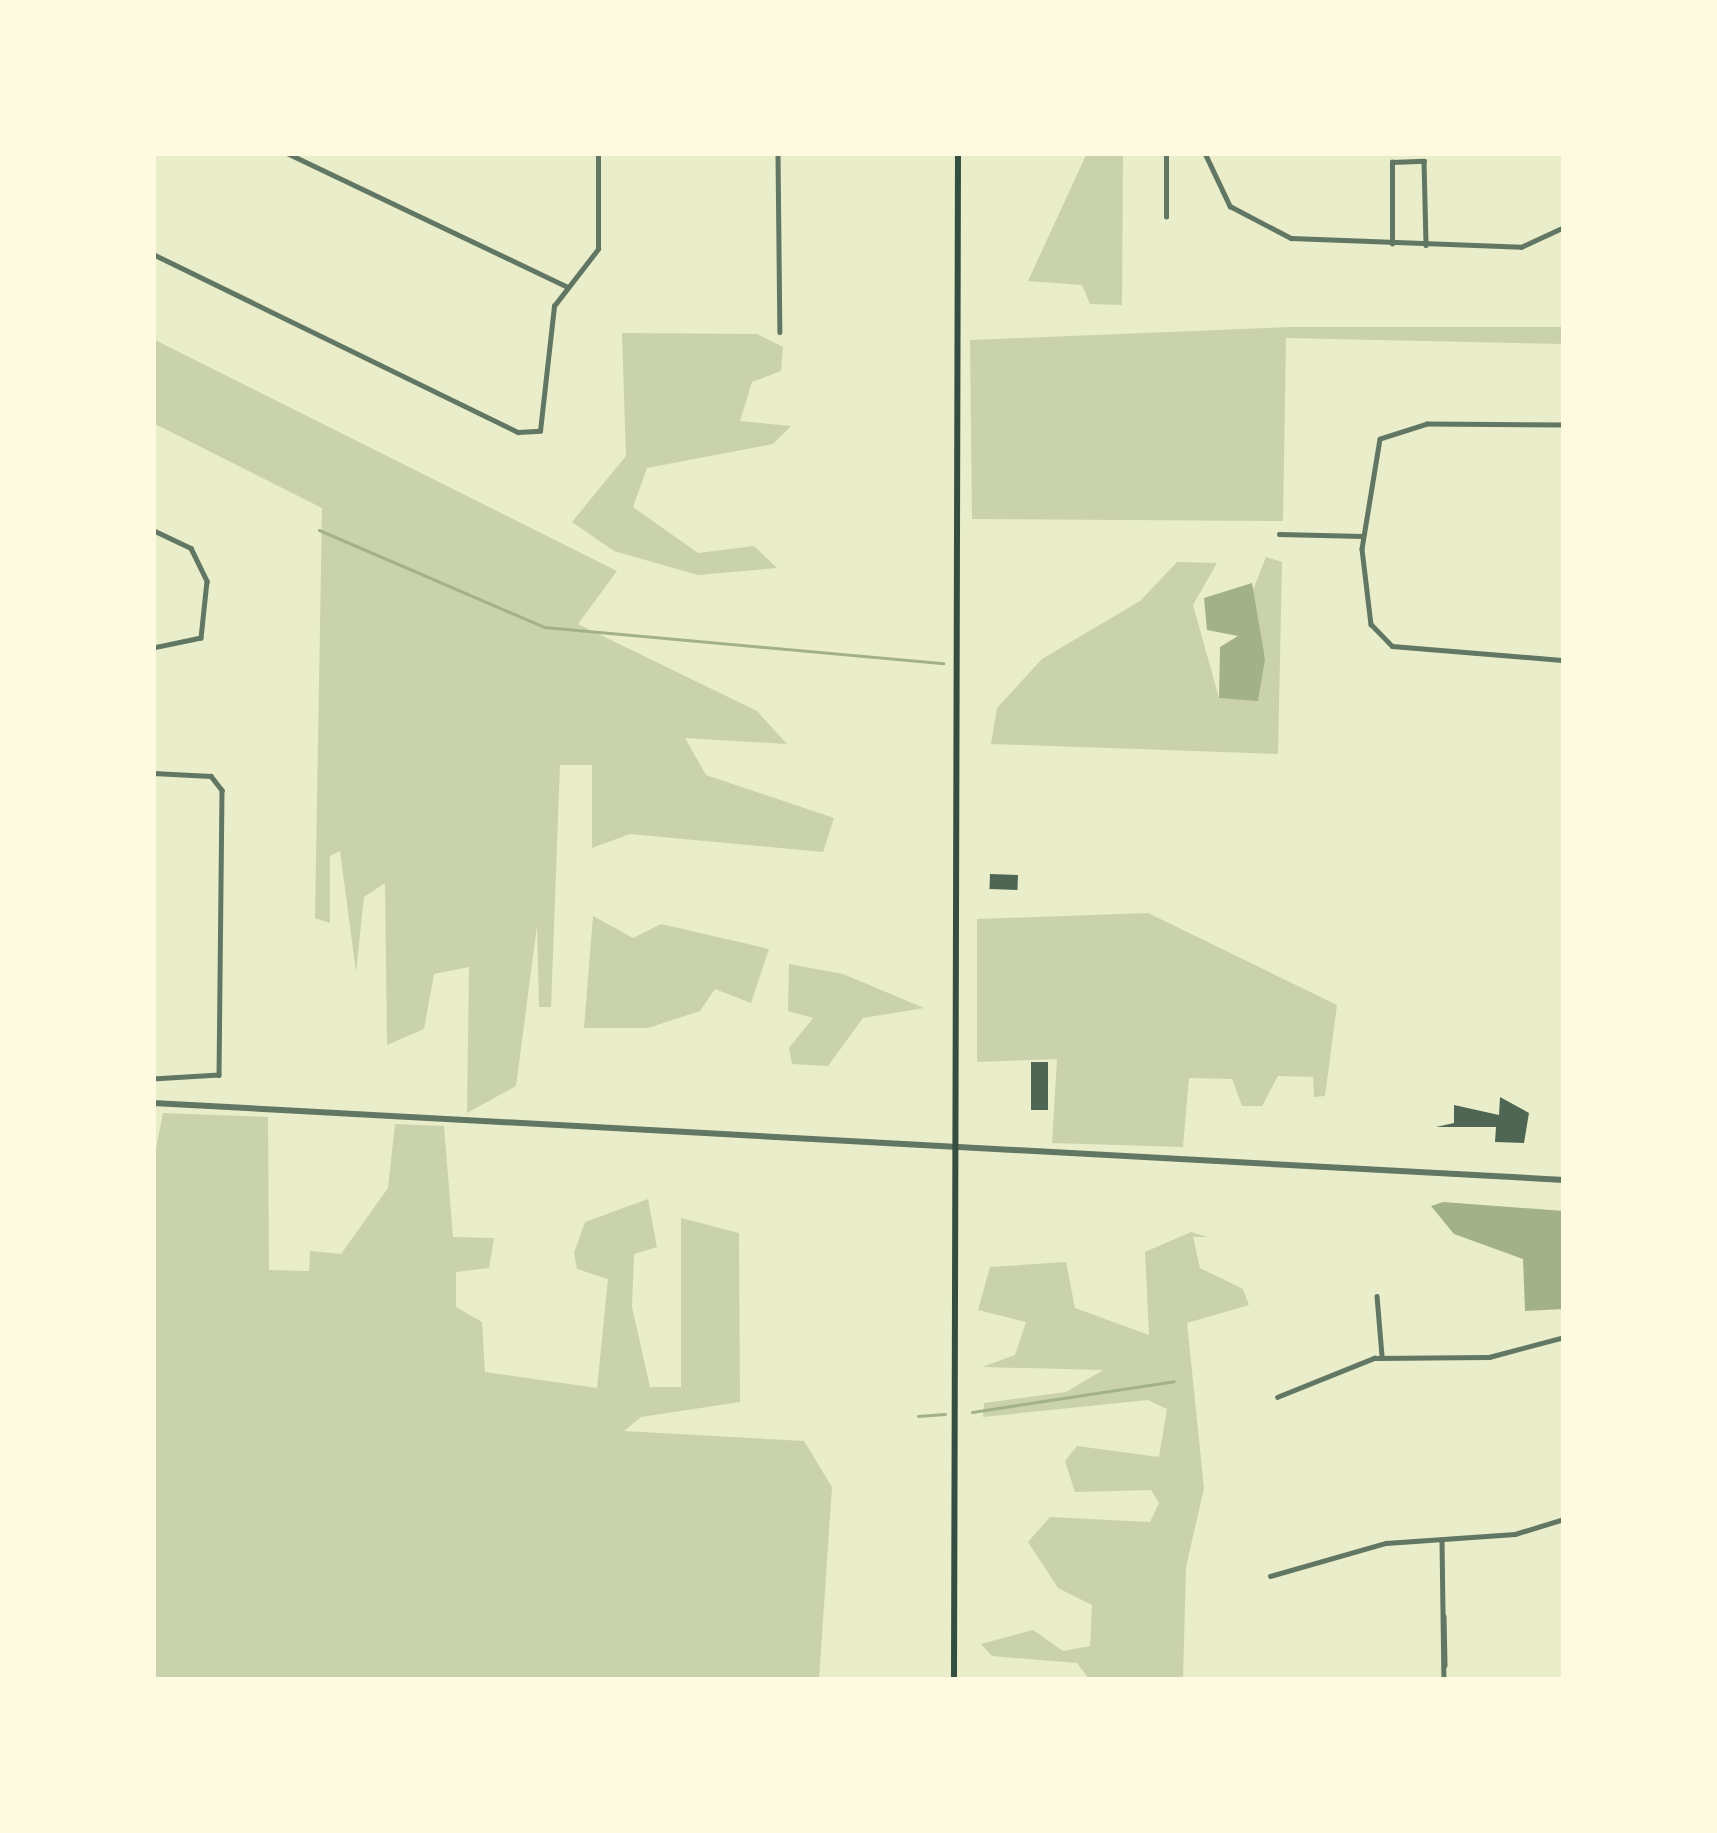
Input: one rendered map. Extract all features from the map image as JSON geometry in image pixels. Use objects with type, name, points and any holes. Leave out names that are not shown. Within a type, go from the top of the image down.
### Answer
[{"type":"main road","points":[[954,1680],[963,1154],[958,153]]},
{"type":"street","points":[[287,153],[566,286]]},
{"type":"street","points":[[153,254],[518,432],[540,431],[548,329],[566,286],[598,249],[598,153]]},
{"type":"street","points":[[778,153],[781,332]]},
{"type":"street","points":[[1166,153],[1166,217]]},
{"type":"street","points":[[1205,153],[1241,216],[1291,238],[1521,247],[1564,227]]},
{"type":"street","points":[[1392,244],[1392,162],[1424,161],[1426,245]]},
{"type":"street","points":[[1564,425],[1427,424],[1380,439],[1363,536],[1376,638],[1446,657],[1564,660]]},
{"type":"street","points":[[153,530],[190,548],[207,581],[201,638],[171,648],[153,647]]},
{"type":"street","points":[[1279,534],[1363,536]]},
{"type":"street","points":[[153,773],[211,776],[223,790],[219,1075],[153,1079]]},
{"type":"street","points":[[153,1103],[963,1154],[1564,1180]]},
{"type":"street","points":[[1377,1296],[1382,1356]]},
{"type":"street","points":[[1277,1397],[1382,1356],[1489,1357],[1564,1337]]},
{"type":"street","points":[[1270,1576],[1386,1543],[1442,1540],[1564,1519]]},
{"type":"street","points":[[1442,1540],[1444,1680]]},
{"type":"street","points":[[1444,1616],[1444,1665]]},
{"type":"shaded area","points":[[1087,153],[1123,153],[1122,305],[1090,304],[1082,285],[1028,281]]},
{"type":"shaded area","points":[[1291,327],[1564,327],[1564,344],[1286,338],[1283,521],[972,519],[970,340]]},
{"type":"shaded area","points":[[622,333],[757,334],[783,347],[781,371],[752,382],[740,421],[791,426],[773,444],[647,468],[633,507],[698,553],[754,546],[777,568],[698,575],[614,551],[572,522],[626,456]]},
{"type":"shaded area","points":[[153,339],[617,571],[578,624],[757,711],[787,744],[685,738],[706,775],[834,818],[823,852],[630,834],[592,848],[592,765],[560,765],[551,1007],[539,1007],[537,926],[516,1086],[467,1113],[469,967],[434,974],[424,1029],[387,1045],[385,883],[364,897],[356,972],[340,851],[330,856],[330,923],[315,918],[322,508],[153,423]]},
{"type":"shaded area","points":[[1266,557],[1282,562],[1278,754],[991,744],[997,708],[1042,659],[1140,601],[1177,562],[1217,563],[1193,605],[1219,698],[1265,659],[1249,600]]},
{"type":"shaded area","points":[[1252,583],[1265,659],[1258,701],[1219,698],[1220,647],[1238,636],[1207,630],[1204,598]]},
{"type":"shaded area","points":[[1148,913],[1337,1005],[1325,1096],[1314,1097],[1313,1077],[1278,1076],[1262,1106],[1242,1106],[1232,1079],[1189,1078],[1183,1147],[1052,1143],[1057,1059],[977,1062],[977,919]]},
{"type":"shaded area","points":[[593,916],[633,938],[661,924],[769,949],[751,1003],[715,989],[700,1011],[648,1028],[584,1028]]},
{"type":"shaded area","points":[[789,964],[843,974],[924,1008],[863,1018],[828,1066],[792,1064],[789,1048],[813,1018],[788,1011]]},
{"type":"shaded area","points":[[163,1113],[268,1117],[269,1270],[309,1271],[310,1251],[341,1254],[388,1188],[395,1124],[444,1126],[453,1237],[494,1238],[489,1268],[456,1272],[456,1307],[482,1322],[485,1372],[597,1388],[608,1279],[577,1269],[574,1253],[585,1222],[648,1199],[657,1247],[634,1254],[632,1307],[650,1387],[681,1387],[681,1218],[739,1233],[740,1402],[641,1417],[624,1431],[804,1441],[832,1487],[819,1680],[153,1680],[153,1164]]},
{"type":"shaded area","points":[[1443,1202],[1564,1211],[1564,1309],[1525,1311],[1523,1259],[1454,1234],[1431,1206]]},
{"type":"shaded area","points":[[1191,1232],[1208,1237],[1193,1237],[1200,1268],[1243,1289],[1249,1305],[1187,1323],[1204,1488],[1186,1567],[1183,1680],[1090,1680],[1077,1663],[992,1656],[981,1644],[1033,1630],[1063,1651],[1090,1646],[1092,1605],[1058,1588],[1028,1542],[1050,1517],[1150,1522],[1159,1503],[1151,1490],[1075,1492],[1065,1461],[1077,1446],[1159,1457],[1167,1409],[1148,1400],[983,1417],[984,1403],[1066,1392],[1103,1370],[982,1367],[1015,1355],[1026,1322],[978,1310],[990,1267],[1066,1262],[1075,1308],[1149,1335],[1145,1252]]},
{"type":"building","points":[[990,874],[1018,875],[1017,890],[989,889]]},
{"type":"building","points":[[1031,1062],[1048,1062],[1048,1110],[1031,1110]]},
{"type":"building","points":[[1500,1097],[1529,1113],[1524,1143],[1495,1142],[1496,1127],[1436,1127],[1454,1123],[1454,1105],[1499,1115]]},
{"type":"waterway","points":[[319,530],[544,627],[943,663]]},
{"type":"waterway","points":[[972,1412],[1174,1381]]},
{"type":"waterway","points":[[918,1416],[945,1414]]}]
